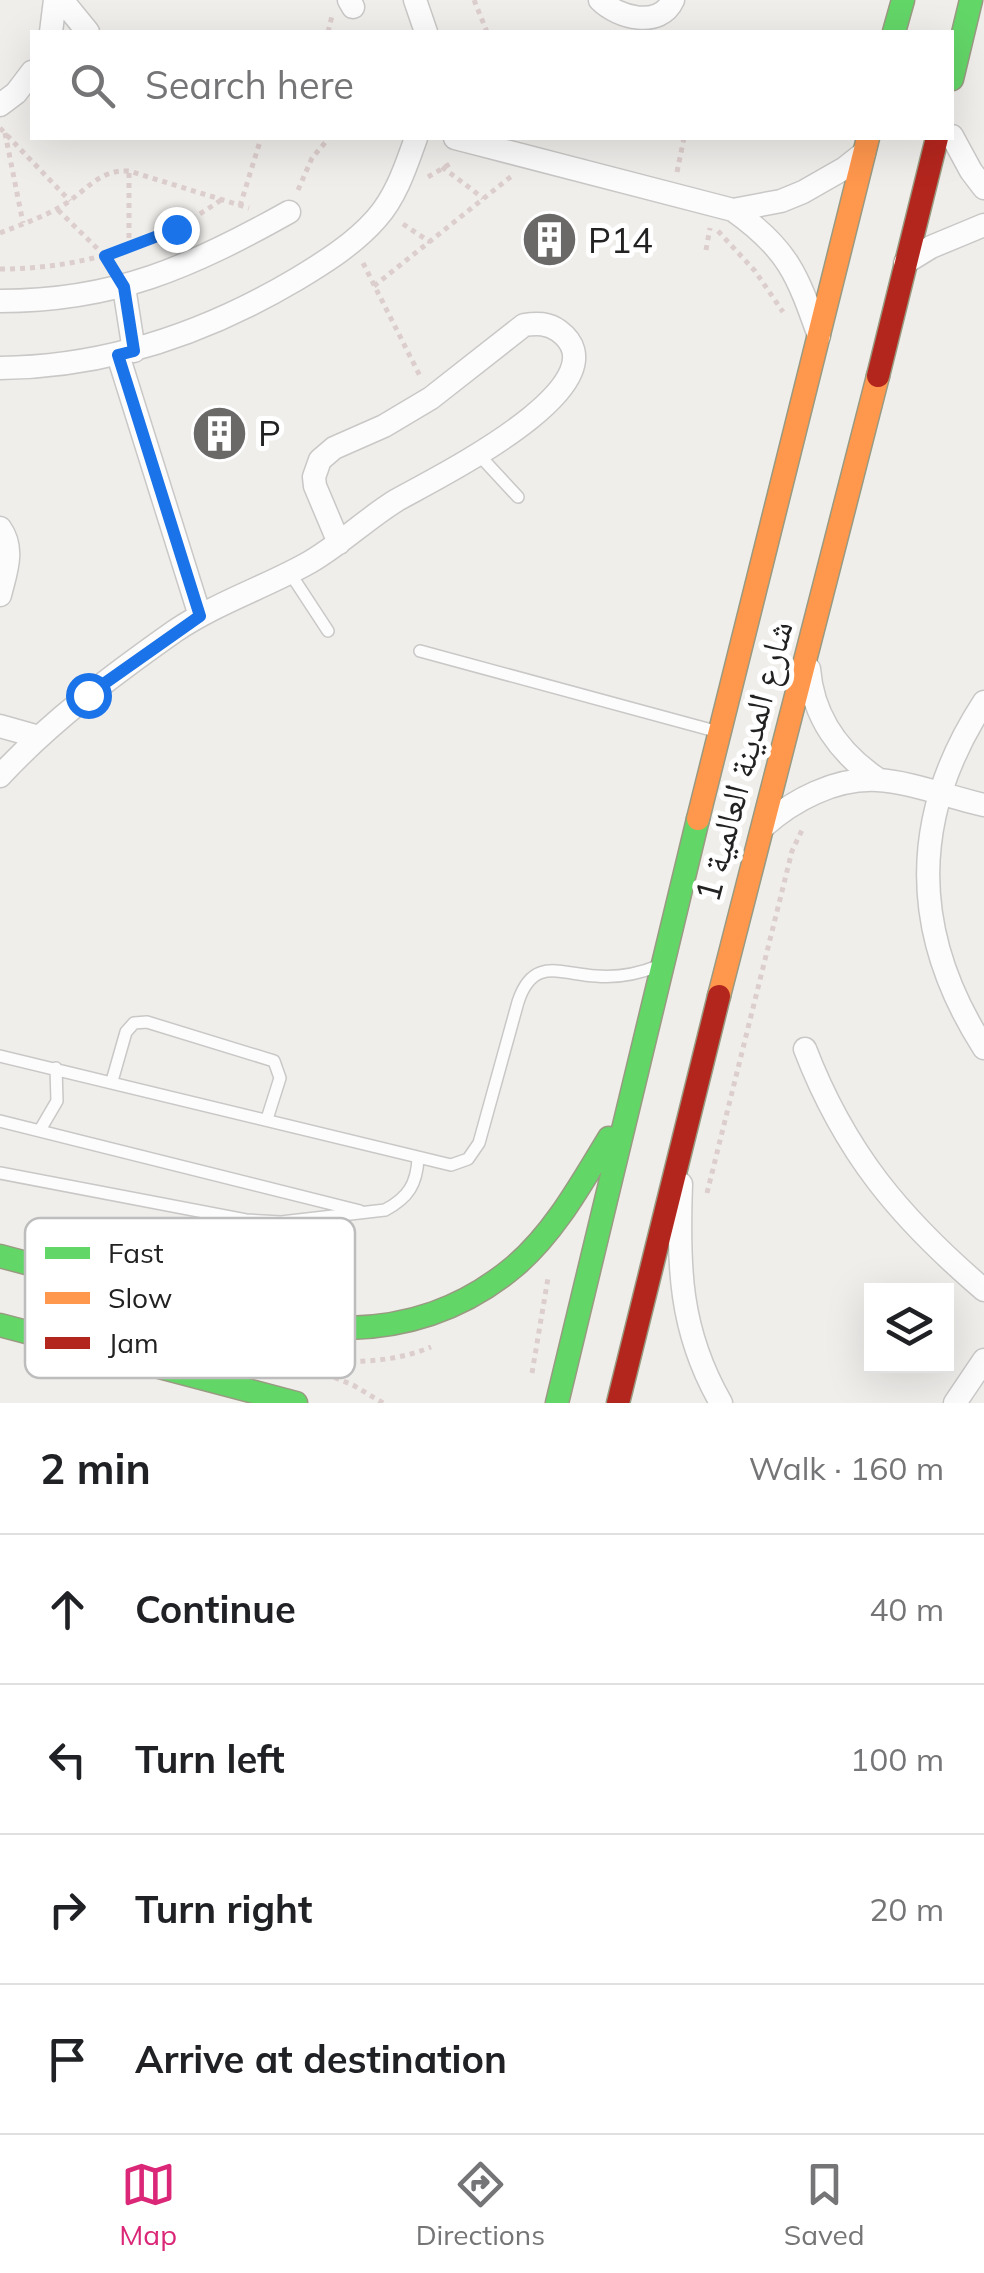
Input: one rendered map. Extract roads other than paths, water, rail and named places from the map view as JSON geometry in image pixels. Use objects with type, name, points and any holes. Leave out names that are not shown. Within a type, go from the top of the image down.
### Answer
[{"type":"street","points":[[51,30],[58,0]]},
{"type":"street","points":[[58,0],[86,30]]},
{"type":"street","points":[[415,0],[425,30]]},
{"type":"street","points":[[600,0],[622,14],[651,18],[665,12],[673,0]]},
{"type":"street","points":[[895,30],[903,0]]},
{"type":"street","points":[[954,71],[972,0]]},
{"type":"street","points":[[0,105],[30,75]]},
{"type":"street","points":[[0,368],[126,353],[197,328],[274,293],[352,242],[378,218],[394,194],[415,140]]},
{"type":"street","points":[[463,140],[733,210],[777,245],[806,298],[820,337]]},
{"type":"street","name":"شارع المدينة العالمية 1","points":[[618,1403],[683,1131],[808,657],[936,140]]},
{"type":"street","points":[[954,140],[984,188]]},
{"type":"street","points":[[733,210],[769,204],[803,192],[845,168],[866,145]]},
{"type":"street","name":"شارع المدينة العالمية 1","points":[[558,1403],[625,1113],[866,145]]},
{"type":"street","points":[[0,301],[76,297],[124,287],[204,259],[284,215]]},
{"type":"street","points":[[905,262],[932,246],[984,225]]},
{"type":"street","points":[[124,287],[126,353],[200,616]]},
{"type":"street","points":[[0,776],[88,695],[200,616],[290,573],[339,543],[378,512],[480,455],[550,400],[572,373],[576,361],[564,335],[552,326],[524,325],[431,398],[384,426],[334,448],[320,460],[315,486],[339,543]]},
{"type":"street","points":[[0,528],[10,556],[0,594]]},
{"type":"street","points":[[808,657],[814,698],[832,737],[861,768],[879,780]]},
{"type":"street","points":[[984,702],[952,757],[938,794],[927,868],[932,927],[948,984],[984,1048]]},
{"type":"street","points":[[0,726],[39,737]]},
{"type":"street","points":[[760,829],[815,793],[879,780],[984,805]]},
{"type":"street","points":[[805,1050],[844,1135],[870,1174],[901,1211],[984,1290]]},
{"type":"street","points":[[355,1328],[407,1322],[464,1300],[513,1267],[554,1224],[625,1113]]},
{"type":"street","points":[[683,1131],[679,1245],[682,1296],[694,1344],[722,1403]]},
{"type":"street","points":[[0,1256],[25,1262]]},
{"type":"street","points":[[0,1324],[25,1331]]},
{"type":"street","points":[[955,1403],[984,1360]]},
{"type":"street","points":[[202,1378],[296,1403]]},
{"type":"lane","points":[[480,455],[518,497]]},
{"type":"lane","points":[[290,573],[328,631]]},
{"type":"lane","points":[[420,650],[720,733]]},
{"type":"lane","points":[[0,1056],[451,1165],[475,1152],[518,1002],[528,981],[549,970],[612,976],[662,965]]},
{"type":"lane","points":[[112,1081],[126,1032],[134,1023],[147,1022],[274,1061],[280,1078],[268,1118]]},
{"type":"lane","points":[[40,1130],[57,1101],[56,1068]]},
{"type":"lane","points":[[0,1121],[369,1213]]},
{"type":"lane","points":[[320,1218],[385,1210],[400,1202],[411,1190],[418,1158]]},
{"type":"lane","points":[[0,1173],[236,1218]]},
{"type":"place","name":"P14","points":[[549,240]]},
{"type":"place","name":"P","points":[[219,433]]}]
